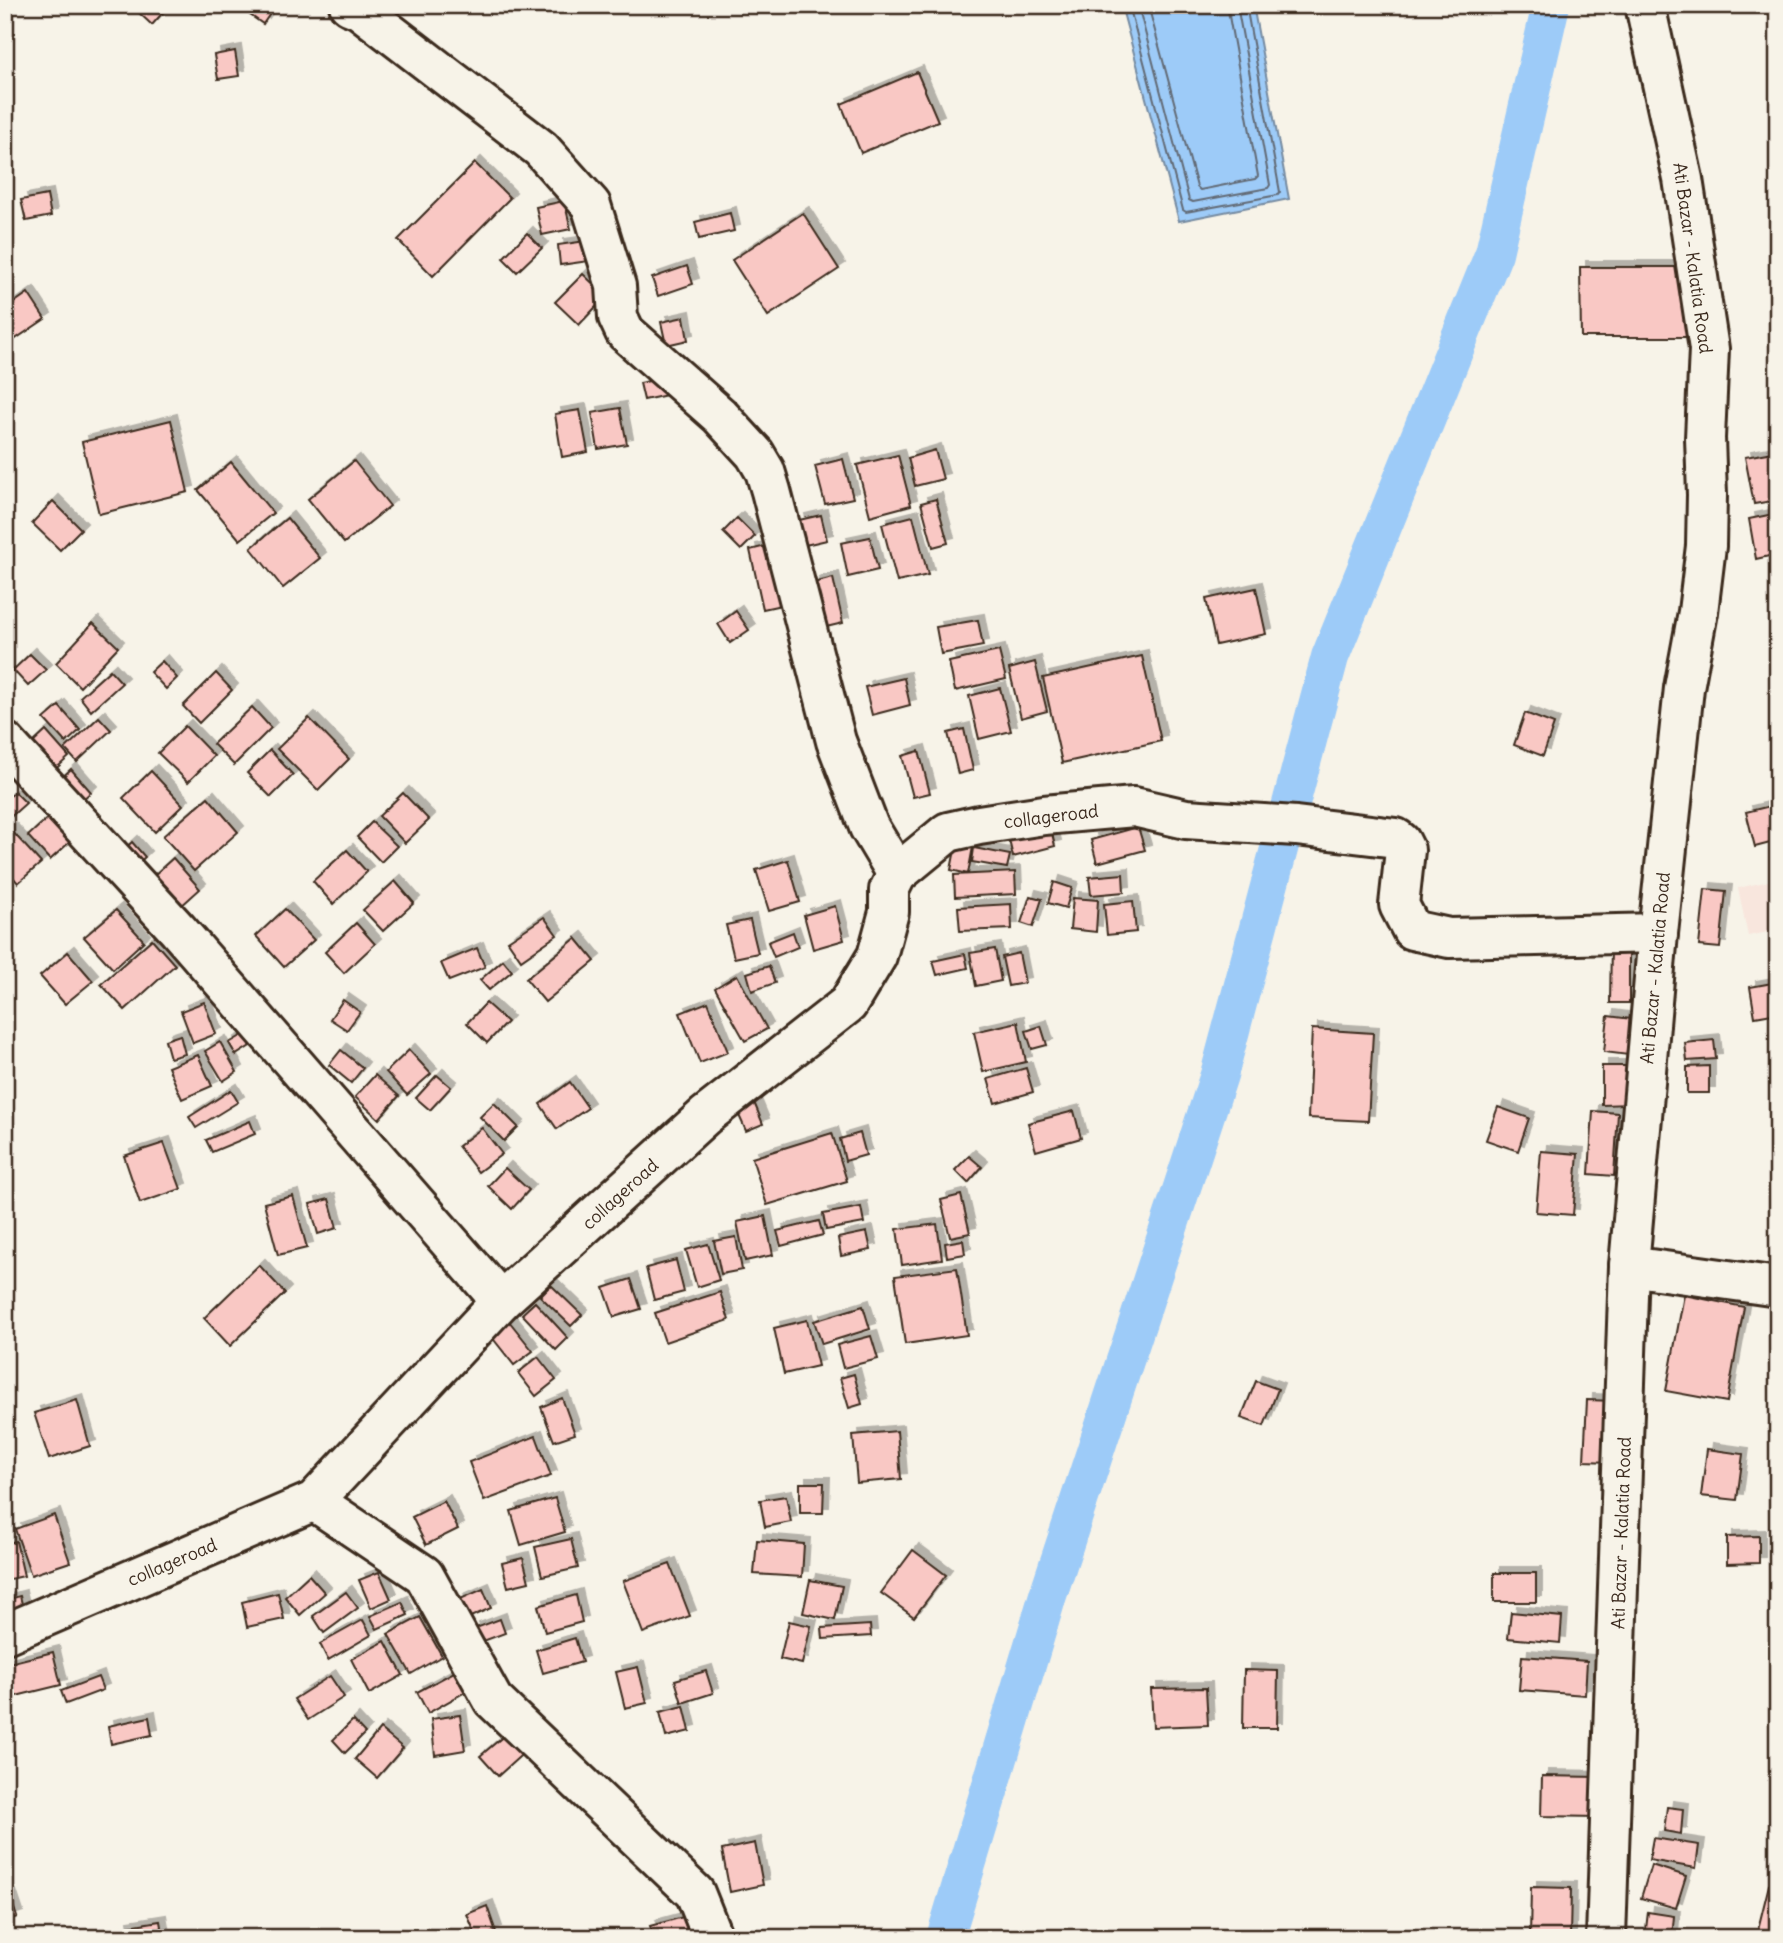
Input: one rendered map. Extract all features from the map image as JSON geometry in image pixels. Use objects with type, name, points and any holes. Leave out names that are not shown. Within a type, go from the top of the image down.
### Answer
[{"type":"street","points":[[349,5],[359,9],[541,149],[591,205],[615,286],[618,317],[625,332],[720,416],[755,454],[765,471],[771,491],[836,741],[869,827],[897,874]]},
{"type":"street","name":"Ati Bazar - Kalatia Road","points":[[1606,1938],[1629,1266],[1658,933],[1684,688],[1699,612],[1706,547],[1705,438],[1709,349],[1683,179],[1644,5]]},
{"type":"street","points":[[5,742],[187,941],[501,1301]]},
{"type":"street","name":"collageroad","points":[[5,1634],[314,1501],[501,1301],[705,1116],[848,1003],[877,956],[889,912],[889,890],[897,874],[948,832],[1068,812],[1134,807],[1177,818],[1296,826],[1396,838],[1405,850],[1399,905],[1412,930],[1450,938],[1658,933]]},
{"type":"street","points":[[1629,1266],[1778,1287]]},
{"type":"street","points":[[314,1501],[424,1575],[493,1700],[695,1894],[713,1938]]},
{"type":"shaded area","points":[[1778,879],[1778,930],[1748,936],[1738,888]]},
{"type":"water","points":[[1121,5],[1253,5],[1289,199],[1179,221]]},
{"type":"building","points":[[142,5],[162,5],[166,9],[152,25],[137,11]]},
{"type":"building","points":[[242,5],[276,5],[263,24],[240,8]]},
{"type":"building","points":[[235,51],[239,76],[218,79],[214,55]]},
{"type":"building","points":[[917,72],[938,121],[861,153],[841,104]]},
{"type":"building","points":[[475,163],[510,198],[433,276],[398,240]]},
{"type":"building","points":[[47,195],[51,216],[26,221],[21,200]]},
{"type":"building","points":[[564,201],[571,229],[542,235],[536,207]]},
{"type":"building","points":[[730,213],[734,231],[699,239],[695,222]]},
{"type":"building","points":[[803,213],[839,269],[768,316],[732,260]]},
{"type":"building","points":[[527,233],[542,248],[517,272],[503,258]]},
{"type":"building","points":[[593,240],[596,260],[560,265],[558,245]]},
{"type":"building","points":[[687,266],[693,284],[658,296],[652,278]]},
{"type":"building","points":[[1580,267],[1685,267],[1686,337],[1581,337]]},
{"type":"building","points":[[583,274],[606,296],[579,325],[555,302]]},
{"type":"building","points":[[28,293],[45,319],[5,346],[5,309]]},
{"type":"building","points":[[684,317],[688,340],[666,345],[661,322]]},
{"type":"building","points":[[663,378],[667,395],[644,400],[640,383]]},
{"type":"building","points":[[620,408],[627,444],[598,449],[592,413]]},
{"type":"building","points":[[580,410],[588,452],[562,457],[555,414]]},
{"type":"building","points":[[171,420],[188,492],[99,514],[82,442]]},
{"type":"building","points":[[935,450],[943,479],[915,486],[908,458]]},
{"type":"building","points":[[1774,452],[1778,500],[1754,504],[1745,457]]},
{"type":"building","points":[[898,455],[911,505],[870,516],[857,465]]},
{"type":"building","points":[[843,459],[853,498],[825,504],[815,466]]},
{"type":"building","points":[[354,461],[390,506],[344,543],[308,499]]},
{"type":"building","points":[[231,462],[273,513],[240,540],[198,490]]},
{"type":"building","points":[[936,499],[948,543],[933,547],[921,503]]},
{"type":"building","points":[[53,501],[81,529],[60,550],[32,523]]},
{"type":"building","points":[[1778,513],[1778,554],[1756,559],[1749,519]]},
{"type":"building","points":[[821,515],[827,540],[805,545],[799,520]]},
{"type":"building","points":[[913,516],[928,575],[897,582],[882,524]]},
{"type":"building","points":[[287,518],[320,558],[283,588],[251,548]]},
{"type":"building","points":[[737,518],[755,536],[741,550],[723,532]]},
{"type":"building","points":[[870,537],[878,570],[848,577],[841,543]]},
{"type":"building","points":[[782,542],[795,602],[763,609],[750,550]]},
{"type":"building","points":[[833,578],[843,623],[822,628],[813,583]]},
{"type":"building","points":[[1256,588],[1266,634],[1216,645],[1206,599]]},
{"type":"building","points":[[736,611],[749,630],[730,643],[718,624]]},
{"type":"building","points":[[978,620],[983,646],[941,654],[936,627]]},
{"type":"building","points":[[93,623],[118,647],[80,687],[56,663]]},
{"type":"building","points":[[999,651],[1006,679],[955,691],[949,662]]},
{"type":"building","points":[[30,654],[46,670],[28,686],[13,670]]},
{"type":"building","points":[[1142,656],[1161,741],[1062,763],[1043,678]]},
{"type":"building","points":[[162,661],[177,678],[166,689],[150,672]]},
{"type":"building","points":[[1035,662],[1047,711],[1021,718],[1009,669]]},
{"type":"building","points":[[110,670],[122,683],[91,711],[80,697]]},
{"type":"building","points":[[216,673],[232,690],[199,723],[183,706]]},
{"type":"building","points":[[904,678],[910,705],[872,715],[865,687]]},
{"type":"building","points":[[1000,688],[1011,731],[979,739],[969,696]]},
{"type":"building","points":[[59,706],[80,730],[66,743],[44,719]]},
{"type":"building","points":[[252,707],[271,728],[234,765],[213,744]]},
{"type":"building","points":[[1525,713],[1554,724],[1543,756],[1514,745]]},
{"type":"building","points":[[99,717],[111,730],[77,762],[65,749]]},
{"type":"building","points":[[309,718],[349,759],[318,790],[277,749]]},
{"type":"building","points":[[185,726],[214,756],[188,782],[158,753]]},
{"type":"building","points":[[964,729],[973,770],[958,774],[948,733]]},
{"type":"building","points":[[46,731],[69,757],[42,781],[19,756]]},
{"type":"building","points":[[270,750],[293,775],[271,797],[247,773]]},
{"type":"building","points":[[919,751],[930,793],[913,797],[902,756]]},
{"type":"building","points":[[71,769],[91,792],[72,809],[52,787]]},
{"type":"building","points":[[151,771],[183,805],[155,832],[123,798]]},
{"type":"building","points":[[15,792],[26,803],[5,822],[5,800]]},
{"type":"building","points":[[403,793],[429,820],[405,843],[379,816]]},
{"type":"building","points":[[208,797],[238,832],[194,871],[163,836]]},
{"type":"building","points":[[1778,804],[1778,841],[1755,847],[1746,812]]},
{"type":"building","points":[[50,816],[72,840],[50,860],[28,836]]},
{"type":"building","points":[[372,822],[397,846],[381,862],[357,837]]},
{"type":"building","points":[[1050,825],[1055,846],[1013,857],[1008,836]]},
{"type":"building","points":[[1138,827],[1145,850],[1097,863],[1091,840]]},
{"type":"building","points":[[10,829],[41,863],[18,883],[5,868],[5,833]]},
{"type":"building","points":[[958,834],[975,836],[968,874],[951,870]]},
{"type":"building","points":[[132,842],[145,857],[132,869],[119,854]]},
{"type":"building","points":[[974,848],[1010,855],[1007,868],[972,862]]},
{"type":"building","points":[[347,850],[367,872],[333,904],[313,881]]},
{"type":"building","points":[[173,858],[200,889],[169,917],[142,886]]},
{"type":"building","points":[[788,860],[800,902],[769,911],[756,870]]},
{"type":"building","points":[[1015,872],[1016,894],[955,897],[954,875]]},
{"type":"building","points":[[1123,874],[1124,892],[1091,895],[1089,877]]},
{"type":"building","points":[[395,881],[414,903],[383,931],[363,910]]},
{"type":"building","points":[[1054,882],[1072,888],[1066,908],[1048,903]]},
{"type":"building","points":[[1705,889],[1726,891],[1720,948],[1699,946]]},
{"type":"building","points":[[1030,896],[1042,899],[1033,927],[1021,923]]},
{"type":"building","points":[[1073,898],[1098,900],[1096,932],[1070,929]]},
{"type":"building","points":[[1133,901],[1136,932],[1107,935],[1104,904]]},
{"type":"building","points":[[1011,904],[1012,929],[960,931],[958,907]]},
{"type":"building","points":[[835,906],[844,940],[813,949],[804,915]]},
{"type":"building","points":[[285,909],[314,940],[284,967],[256,936]]},
{"type":"building","points":[[116,910],[144,941],[113,969],[84,937]]},
{"type":"building","points":[[544,917],[557,935],[521,960],[508,941]]},
{"type":"building","points":[[750,920],[758,953],[734,958],[726,925]]},
{"type":"building","points":[[356,923],[375,944],[344,973],[325,952]]},
{"type":"building","points":[[793,932],[798,947],[774,957],[768,942]]},
{"type":"building","points":[[576,938],[595,961],[545,1002],[526,979]]},
{"type":"building","points":[[152,939],[175,965],[125,1010],[101,984]]},
{"type":"building","points":[[1611,946],[1629,947],[1629,1003],[1610,1003]]},
{"type":"building","points":[[477,948],[485,967],[449,981],[441,963]]},
{"type":"building","points":[[995,949],[1001,981],[976,986],[970,953]]},
{"type":"building","points":[[68,952],[93,981],[65,1004],[40,976]]},
{"type":"building","points":[[1019,953],[1025,983],[1008,986],[1002,957]]},
{"type":"building","points":[[965,954],[968,968],[937,975],[933,961]]},
{"type":"building","points":[[503,960],[512,971],[489,990],[480,980]]},
{"type":"building","points":[[769,966],[775,983],[752,991],[747,973]]},
{"type":"building","points":[[737,975],[767,1029],[745,1041],[715,988]]},
{"type":"building","points":[[1778,982],[1778,1013],[1755,1017],[1750,987]]},
{"type":"building","points":[[343,1000],[360,1012],[347,1030],[330,1019]]},
{"type":"building","points":[[204,1002],[216,1034],[193,1043],[181,1011]]},
{"type":"building","points":[[708,1002],[728,1052],[700,1063],[680,1013]]},
{"type":"building","points":[[486,1003],[507,1022],[487,1043],[467,1023]]},
{"type":"building","points":[[1608,1016],[1632,1019],[1628,1055],[1604,1052]]},
{"type":"building","points":[[1018,1022],[1026,1062],[983,1072],[974,1032]]},
{"type":"building","points":[[1041,1026],[1047,1045],[1032,1049],[1026,1031]]},
{"type":"building","points":[[1312,1029],[1373,1033],[1368,1121],[1308,1118]]},
{"type":"building","points":[[248,1032],[255,1043],[236,1055],[229,1043]]},
{"type":"building","points":[[180,1035],[185,1054],[170,1058],[165,1040]]},
{"type":"building","points":[[1714,1040],[1716,1059],[1687,1061],[1685,1043]]},
{"type":"building","points":[[220,1042],[237,1072],[223,1081],[205,1051]]},
{"type":"building","points":[[341,1050],[363,1068],[351,1083],[329,1065]]},
{"type":"building","points":[[409,1050],[431,1074],[407,1095],[386,1072]]},
{"type":"building","points":[[198,1055],[212,1086],[182,1099],[168,1067]]},
{"type":"building","points":[[1602,1066],[1631,1066],[1631,1104],[1602,1105]]},
{"type":"building","points":[[1709,1066],[1709,1093],[1687,1093],[1687,1067]]},
{"type":"building","points":[[1026,1068],[1033,1092],[995,1103],[988,1079]]},
{"type":"building","points":[[375,1075],[399,1096],[379,1119],[355,1097]]},
{"type":"building","points":[[437,1075],[451,1087],[430,1110],[416,1098]]},
{"type":"building","points":[[570,1082],[588,1108],[557,1129],[540,1104]]},
{"type":"building","points":[[231,1090],[238,1102],[196,1128],[189,1117]]},
{"type":"building","points":[[751,1095],[763,1124],[746,1131],[733,1102]]},
{"type":"building","points":[[494,1103],[518,1127],[504,1141],[480,1117]]},
{"type":"building","points":[[1498,1107],[1529,1118],[1518,1151],[1486,1140]]},
{"type":"building","points":[[1074,1111],[1081,1138],[1036,1151],[1028,1123]]},
{"type":"building","points":[[1593,1111],[1618,1113],[1614,1176],[1589,1174]]},
{"type":"building","points":[[250,1121],[255,1134],[212,1152],[206,1140]]},
{"type":"building","points":[[482,1128],[502,1154],[478,1172],[458,1146]]},
{"type":"building","points":[[832,1133],[847,1181],[767,1205],[752,1158]]},
{"type":"building","points":[[860,1133],[866,1155],[845,1161],[840,1139]]},
{"type":"building","points":[[164,1143],[181,1189],[140,1203],[124,1156]]},
{"type":"building","points":[[1541,1151],[1578,1154],[1573,1215],[1536,1212]]},
{"type":"building","points":[[969,1156],[982,1167],[968,1183],[955,1170]]},
{"type":"building","points":[[505,1168],[529,1190],[512,1209],[488,1186]]},
{"type":"building","points":[[961,1195],[970,1233],[950,1237],[941,1200]]},
{"type":"building","points":[[293,1196],[307,1248],[278,1255],[264,1203]]},
{"type":"building","points":[[329,1199],[337,1228],[318,1234],[310,1204]]},
{"type":"building","points":[[861,1207],[864,1223],[826,1230],[823,1214]]},
{"type":"building","points":[[765,1216],[773,1255],[745,1261],[737,1222]]},
{"type":"building","points":[[819,1221],[823,1235],[781,1246],[777,1231]]},
{"type":"building","points":[[937,1224],[942,1259],[902,1265],[897,1229]]},
{"type":"building","points":[[867,1232],[871,1250],[841,1256],[838,1238]]},
{"type":"building","points":[[736,1237],[742,1270],[721,1274],[714,1241]]},
{"type":"building","points":[[963,1240],[965,1254],[947,1257],[945,1243]]},
{"type":"building","points":[[708,1244],[719,1280],[697,1287],[686,1250]]},
{"type":"building","points":[[676,1260],[684,1292],[654,1300],[646,1268]]},
{"type":"building","points":[[259,1265],[285,1293],[230,1346],[204,1318]]},
{"type":"building","points":[[957,1268],[967,1335],[905,1344],[895,1276]]},
{"type":"building","points":[[631,1279],[641,1309],[614,1317],[604,1288]]},
{"type":"building","points":[[551,1285],[582,1315],[571,1326],[540,1296]]},
{"type":"building","points":[[720,1292],[729,1320],[665,1342],[655,1313]]},
{"type":"building","points":[[1684,1295],[1744,1307],[1727,1402],[1666,1391]]},
{"type":"building","points":[[535,1302],[568,1338],[556,1350],[522,1314]]},
{"type":"building","points":[[863,1306],[870,1329],[822,1344],[814,1321]]},
{"type":"building","points":[[505,1316],[533,1351],[514,1365],[487,1331]]},
{"type":"building","points":[[807,1320],[818,1366],[784,1374],[774,1328]]},
{"type":"building","points":[[871,1336],[878,1359],[843,1368],[837,1345]]},
{"type":"building","points":[[538,1357],[556,1380],[536,1396],[518,1373]]},
{"type":"building","points":[[854,1374],[862,1404],[849,1408],[840,1378]]},
{"type":"building","points":[[1256,1381],[1278,1389],[1264,1426],[1241,1418]]},
{"type":"building","points":[[562,1398],[575,1434],[554,1441],[541,1407]]},
{"type":"building","points":[[77,1400],[90,1446],[49,1459],[34,1413]]},
{"type":"building","points":[[1587,1400],[1615,1401],[1612,1462],[1584,1461]]},
{"type":"building","points":[[897,1431],[901,1479],[857,1483],[853,1435]]},
{"type":"building","points":[[536,1436],[551,1476],[484,1501],[469,1462]]},
{"type":"building","points":[[1707,1449],[1743,1454],[1737,1500],[1701,1496]]},
{"type":"building","points":[[800,1483],[824,1483],[823,1513],[800,1513]]},
{"type":"building","points":[[786,1496],[791,1522],[765,1527],[760,1500]]},
{"type":"building","points":[[555,1498],[565,1532],[521,1545],[511,1511]]},
{"type":"building","points":[[444,1501],[458,1529],[426,1545],[412,1517]]},
{"type":"building","points":[[54,1515],[70,1562],[31,1575],[15,1529]]},
{"type":"building","points":[[1759,1536],[1759,1563],[1727,1564],[1727,1537]]},
{"type":"building","points":[[571,1539],[578,1568],[542,1576],[535,1547]]},
{"type":"building","points":[[757,1540],[804,1544],[802,1577],[754,1574]]},
{"type":"building","points":[[16,1541],[24,1576],[5,1580],[5,1544]]},
{"type":"building","points":[[913,1550],[946,1575],[914,1617],[881,1593]]},
{"type":"building","points":[[523,1558],[529,1582],[508,1587],[502,1563]]},
{"type":"building","points":[[670,1564],[690,1616],[643,1633],[623,1581]]},
{"type":"building","points":[[379,1572],[391,1599],[371,1608],[359,1580]]},
{"type":"building","points":[[1494,1573],[1536,1573],[1536,1602],[1494,1602]]},
{"type":"building","points":[[309,1575],[325,1593],[300,1615],[285,1597]]},
{"type":"building","points":[[810,1580],[842,1586],[835,1620],[803,1613]]},
{"type":"building","points":[[483,1589],[491,1608],[466,1619],[458,1600]]},
{"type":"building","points":[[346,1592],[358,1608],[324,1633],[313,1616]]},
{"type":"building","points":[[278,1593],[284,1619],[247,1627],[242,1602]]},
{"type":"building","points":[[576,1595],[582,1622],[545,1632],[538,1606]]},
{"type":"building","points":[[20,1596],[23,1608],[5,1613],[5,1600]]},
{"type":"building","points":[[402,1602],[408,1615],[377,1629],[370,1616]]},
{"type":"building","points":[[1511,1612],[1562,1617],[1560,1643],[1508,1638]]},
{"type":"building","points":[[420,1617],[442,1656],[411,1674],[388,1634]]},
{"type":"building","points":[[500,1619],[505,1633],[478,1643],[473,1629]]},
{"type":"building","points":[[363,1620],[371,1635],[328,1660],[320,1644]]},
{"type":"building","points":[[789,1621],[811,1626],[802,1664],[780,1659]]},
{"type":"building","points":[[870,1625],[871,1636],[823,1639],[822,1628]]},
{"type":"building","points":[[575,1638],[582,1662],[543,1673],[536,1650]]},
{"type":"building","points":[[385,1641],[403,1675],[369,1694],[351,1659]]},
{"type":"building","points":[[53,1652],[61,1685],[12,1697],[5,1664]]},
{"type":"building","points":[[1522,1656],[1587,1661],[1585,1695],[1519,1690]]},
{"type":"building","points":[[638,1667],[647,1703],[625,1708],[616,1672]]},
{"type":"building","points":[[1244,1670],[1278,1671],[1277,1728],[1243,1728]]},
{"type":"building","points":[[706,1671],[713,1693],[682,1703],[675,1680]]},
{"type":"building","points":[[454,1672],[465,1692],[428,1713],[417,1692]]},
{"type":"building","points":[[330,1676],[344,1697],[308,1720],[294,1699]]},
{"type":"building","points":[[98,1677],[103,1690],[66,1704],[61,1691]]},
{"type":"building","points":[[1206,1688],[1208,1725],[1153,1727],[1151,1689]]},
{"type":"building","points":[[684,1706],[690,1731],[666,1737],[660,1712]]},
{"type":"building","points":[[460,1715],[465,1750],[435,1755],[431,1719]]},
{"type":"building","points":[[149,1717],[152,1735],[111,1744],[108,1726]]},
{"type":"building","points":[[353,1720],[365,1733],[345,1753],[333,1740]]},
{"type":"building","points":[[380,1729],[403,1748],[377,1778],[355,1759]]},
{"type":"building","points":[[512,1729],[529,1748],[498,1776],[480,1756]]},
{"type":"building","points":[[1542,1776],[1599,1777],[1598,1817],[1541,1816]]},
{"type":"building","points":[[1667,1807],[1683,1809],[1681,1834],[1664,1831]]},
{"type":"building","points":[[1653,1838],[1699,1845],[1696,1868],[1649,1860]]},
{"type":"building","points":[[755,1843],[763,1885],[730,1892],[722,1850]]},
{"type":"building","points":[[1651,1865],[1686,1876],[1676,1908],[1641,1898]]},
{"type":"building","points":[[1769,1885],[1778,1887],[1778,1938],[1757,1933]]},
{"type":"building","points":[[1531,1887],[1571,1888],[1570,1938],[1530,1938]]},
{"type":"building","points":[[10,1896],[17,1917],[5,1921],[5,1898]]},
{"type":"building","points":[[487,1906],[496,1932],[477,1938],[467,1914]]},
{"type":"building","points":[[1648,1912],[1674,1916],[1672,1938],[1645,1938]]},
{"type":"building","points":[[683,1917],[687,1930],[663,1938],[654,1938],[650,1926]]},
{"type":"building","points":[[160,1921],[163,1938],[124,1938],[122,1927]]},
{"type":"waterway","points":[[945,1938],[1048,1595],[1219,1075],[1330,657],[1494,253],[1551,5]]}]
